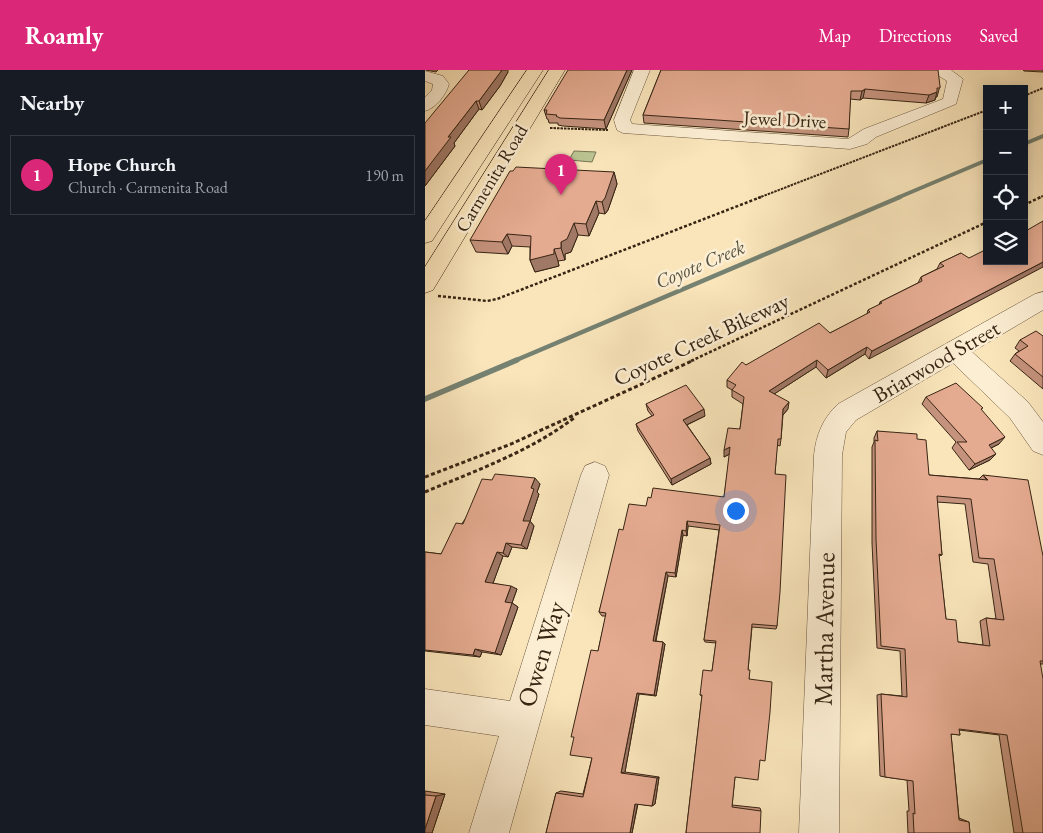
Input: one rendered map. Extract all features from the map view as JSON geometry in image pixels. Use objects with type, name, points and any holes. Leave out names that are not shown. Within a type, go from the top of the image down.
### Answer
[{"type":"main road","name":"Carmenita Road","points":[[425,236],[535,70]]},
{"type":"main road","name":"Carmenita Road","points":[[429,291],[557,70]]},
{"type":"street","points":[[623,126],[622,120],[642,70]]},
{"type":"street","name":"Jewel Drive","points":[[623,126],[635,130],[850,144],[861,140],[870,133],[950,101],[955,79],[944,72],[933,70]]},
{"type":"street","points":[[425,106],[441,87],[432,78]]},
{"type":"street","name":"Briarwood Street","points":[[834,427],[847,412],[1043,300]]},
{"type":"street","points":[[954,350],[1019,410],[1043,443]]},
{"type":"street","name":"Martha Avenue","points":[[819,833],[828,455],[829,438],[834,427]]},
{"type":"street","name":"Owen Way","points":[[489,833],[595,475]]},
{"type":"street","points":[[425,707],[521,721]]},
{"type":"path","points":[[1028,94],[1043,88]]},
{"type":"path","points":[[429,291],[487,301],[497,299],[983,112]]},
{"type":"path","points":[[550,128],[606,131],[623,126]]},
{"type":"path","points":[[1028,202],[1043,196]]},
{"type":"path","name":"Coyote Creek Bikeway","points":[[425,477],[511,444],[577,415],[983,224]]},
{"type":"path","points":[[425,492],[535,445],[554,434],[577,415]]},
{"type":"green space","points":[[574,151],[596,152],[592,162],[569,160]]},
{"type":"building","points":[[469,70],[502,70],[479,101],[476,101],[448,137],[451,137],[425,171],[425,123]]},
{"type":"building","points":[[568,70],[627,70],[604,120],[560,118],[557,115],[546,114],[547,110],[544,110]]},
{"type":"building","points":[[661,70],[938,70],[940,88],[937,88],[937,92],[929,95],[865,89],[862,91],[851,91],[849,129],[643,115]]},
{"type":"building","points":[[516,167],[614,172],[605,198],[602,202],[596,201],[586,224],[574,223],[567,239],[561,242],[561,248],[554,249],[554,254],[530,260],[531,236],[507,234],[502,242],[470,240],[510,171],[513,171]]},
{"type":"building","points":[[1043,221],[1043,262],[872,351],[867,347],[828,370],[817,360],[769,391],[789,402],[783,409],[781,439],[778,439],[775,474],[786,475],[780,592],[777,626],[752,624],[748,670],[750,670],[749,679],[772,682],[770,712],[765,761],[760,760],[758,780],[735,777],[732,807],[761,811],[760,833],[686,833],[702,695],[700,695],[703,670],[712,671],[716,641],[704,640],[720,525],[687,521],[686,531],[682,530],[675,573],[666,572],[653,641],[663,642],[654,695],[637,693],[621,773],[657,778],[652,806],[635,804],[630,833],[546,833],[556,793],[583,797],[592,758],[570,755],[574,737],[571,737],[591,650],[598,651],[606,613],[599,612],[619,529],[623,530],[629,504],[646,506],[648,497],[651,498],[653,488],[724,497],[730,447],[724,450],[728,428],[740,429],[744,397],[732,390],[736,385],[727,380],[742,362],[746,365],[819,323],[830,333],[870,312],[868,310],[882,303],[880,302],[922,281],[921,277],[944,266],[940,263],[961,253],[969,258],[983,251],[983,265],[1028,265],[1028,230]]},
{"type":"building","points":[[1036,331],[1043,336],[1043,377],[1015,354],[1028,346],[1020,340]]},
{"type":"building","points":[[956,383],[983,408],[981,409],[1005,437],[989,445],[996,454],[975,464],[957,442],[967,442],[926,397]]},
{"type":"building","points":[[686,385],[704,409],[683,420],[710,458],[671,479],[636,424],[654,415],[646,404]]},
{"type":"building","points":[[877,431],[917,434],[917,439],[926,440],[929,475],[988,480],[983,475],[1028,480],[1043,556],[1043,661],[1040,661],[1043,679],[1043,833],[1023,833],[1007,735],[959,729],[960,735],[951,734],[959,820],[969,822],[970,833],[914,833],[913,781],[885,777],[881,694],[907,697],[905,649],[881,646],[876,539],[875,440],[878,441]],"holes":[[[937,496],[971,499],[979,558],[994,559],[1004,620],[986,618],[990,646],[958,642],[956,620],[946,619],[939,554],[942,555]]]},
{"type":"building","points":[[495,474],[535,478],[531,488],[534,489],[523,521],[530,521],[521,545],[506,543],[503,553],[497,552],[485,582],[511,586],[505,602],[512,603],[495,653],[475,649],[473,655],[425,650],[425,552],[441,554],[456,523],[463,524],[482,479],[492,480]]},
{"type":"building","points":[[425,795],[436,796],[425,829]]},
{"type":"waterway","name":"Coyote Creek","points":[[1028,142],[1043,136]]},
{"type":"waterway","name":"Coyote Creek","points":[[897,198],[983,162]]},
{"type":"waterway","name":"Coyote Creek","points":[[514,361],[900,197]]},
{"type":"waterway","name":"Coyote Creek","points":[[425,399],[517,360]]},
{"type":"place","name":"Hope Church","points":[[561,195]]}]
